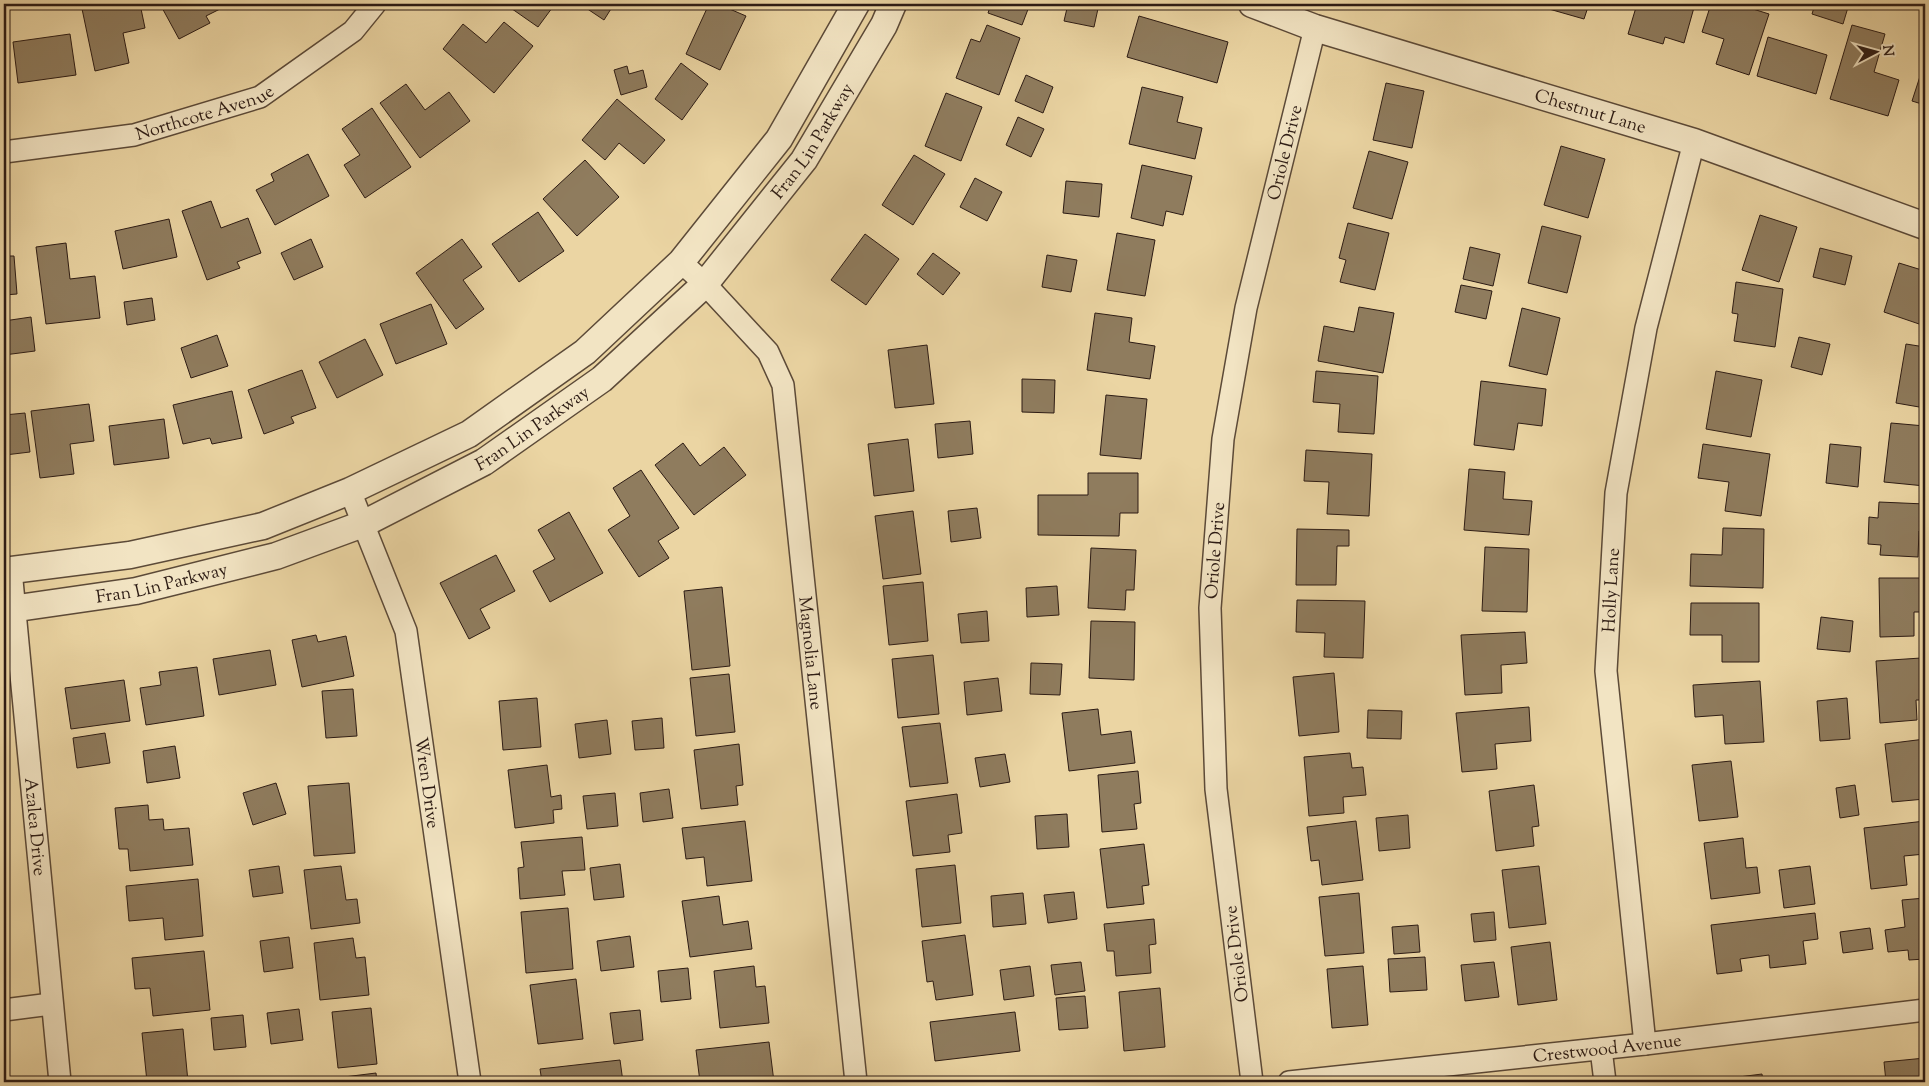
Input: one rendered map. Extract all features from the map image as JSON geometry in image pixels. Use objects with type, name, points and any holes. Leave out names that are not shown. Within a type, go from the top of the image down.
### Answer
[{"type":"street","name":"Northcote Avenue","points":[[4,152],[134,135],[260,97],[353,31],[374,4]]},
{"type":"street","name":"Fran Lin Parkway","points":[[8,570],[130,555],[263,526],[350,491],[469,434],[585,352],[681,262],[779,139],[856,4]]},
{"type":"street","name":"Fran Lin Parkway","points":[[9,610],[146,589],[276,556],[363,524],[484,462],[602,380],[706,284],[804,160],[884,25],[893,4]]},
{"type":"street","name":"Chestnut Lane","points":[[1252,4],[1315,28],[1694,142],[1925,226]]},
{"type":"street","name":"Oriole Drive","points":[[1252,1082],[1216,789],[1210,608],[1223,439],[1246,308],[1315,28]]},
{"type":"street","name":"Holly Lane","points":[[1645,1044],[1606,670],[1616,493],[1646,328],[1694,142]]},
{"type":"street","name":"Magnolia Lane","points":[[681,262],[706,284],[768,352],[782,385],[856,1082]]},
{"type":"street","name":"Wren Drive","points":[[350,491],[406,631],[470,1082]]},
{"type":"street","name":"Azalea Drive","points":[[8,570],[9,610],[60,1082]]},
{"type":"street","points":[[4,1010],[51,1004]]},
{"type":"street","name":"Crestwood Avenue","points":[[1289,1082],[1645,1044],[1925,1010]]},
{"type":"street","points":[[1601,1048],[1605,1082]]},
{"type":"building","points":[[81,4],[140,4],[145,28],[123,33],[129,63],[95,71]]},
{"type":"building","points":[[160,4],[230,4],[206,16],[210,23],[179,39]]},
{"type":"building","points":[[505,4],[555,4],[538,27]]},
{"type":"building","points":[[580,4],[614,4],[604,20]]},
{"type":"building","points":[[709,4],[718,4],[746,16],[720,70],[686,54]]},
{"type":"building","points":[[991,4],[1030,4],[1022,25],[988,13]]},
{"type":"building","points":[[1068,4],[1099,4],[1094,27],[1064,21]]},
{"type":"building","points":[[1551,4],[1589,4],[1584,19],[1549,9]]},
{"type":"building","points":[[1637,4],[1695,4],[1684,43],[1665,37],[1663,44],[1628,34]]},
{"type":"building","points":[[1711,4],[1737,4],[1769,14],[1749,75],[1716,64],[1724,39],[1702,32]]},
{"type":"building","points":[[1815,4],[1849,4],[1843,24],[1812,14]]},
{"type":"building","points":[[1139,16],[1228,42],[1217,83],[1127,57]]},
{"type":"building","points":[[504,22],[533,46],[494,93],[443,49],[463,24],[486,43]]},
{"type":"building","points":[[987,25],[1020,38],[999,95],[956,78],[971,39],[980,42]]},
{"type":"building","points":[[1852,25],[1885,34],[1874,72],[1899,80],[1888,116],[1830,99]]},
{"type":"building","points":[[70,34],[76,75],[18,83],[13,42]]},
{"type":"building","points":[[1768,37],[1827,55],[1816,94],[1757,76]]},
{"type":"building","points":[[681,63],[708,84],[682,120],[655,99]]},
{"type":"building","points":[[1925,65],[1925,105],[1912,101]]},
{"type":"building","points":[[627,66],[629,74],[643,70],[647,87],[621,95],[614,70]]},
{"type":"building","points":[[1026,75],[1053,87],[1043,113],[1015,101]]},
{"type":"building","points":[[1386,83],[1424,91],[1412,148],[1373,140]]},
{"type":"building","points":[[406,84],[425,110],[449,92],[470,121],[420,158],[380,103]]},
{"type":"building","points":[[1142,87],[1183,97],[1177,122],[1202,128],[1195,159],[1129,144]]},
{"type":"building","points":[[946,93],[982,107],[961,161],[925,146]]},
{"type":"building","points":[[617,99],[665,140],[644,164],[619,143],[605,160],[582,140]]},
{"type":"building","points":[[372,108],[411,167],[365,198],[344,165],[360,155],[342,129]]},
{"type":"building","points":[[1018,117],[1044,129],[1031,157],[1006,145]]},
{"type":"building","points":[[1561,146],[1605,159],[1588,218],[1544,205]]},
{"type":"building","points":[[1369,151],[1408,162],[1392,219],[1353,208]]},
{"type":"building","points":[[308,154],[329,196],[275,225],[256,190],[274,181],[271,174]]},
{"type":"building","points":[[914,155],[945,174],[913,225],[882,205]]},
{"type":"building","points":[[585,160],[619,197],[577,236],[543,199]]},
{"type":"building","points":[[1142,165],[1192,176],[1183,215],[1166,211],[1163,226],[1131,218]]},
{"type":"building","points":[[975,178],[1002,192],[987,221],[960,207]]},
{"type":"building","points":[[1066,181],[1102,184],[1099,217],[1063,213]]},
{"type":"building","points":[[211,201],[221,228],[248,218],[261,253],[237,262],[240,268],[207,280],[182,211]]},
{"type":"building","points":[[538,212],[564,251],[519,282],[492,244]]},
{"type":"building","points":[[1760,215],[1797,227],[1779,282],[1742,270]]},
{"type":"building","points":[[169,219],[177,257],[123,269],[115,231]]},
{"type":"building","points":[[1348,223],[1389,233],[1375,290],[1340,282],[1346,260],[1339,258]]},
{"type":"building","points":[[1542,226],[1581,236],[1567,293],[1528,283]]},
{"type":"building","points":[[1117,233],[1155,240],[1145,296],[1107,290]]},
{"type":"building","points":[[865,234],[899,259],[866,305],[831,280]]},
{"type":"building","points":[[311,239],[323,267],[294,280],[281,253]]},
{"type":"building","points":[[462,239],[482,267],[463,280],[484,309],[456,329],[416,273]]},
{"type":"building","points":[[66,243],[70,279],[95,276],[100,318],[46,324],[36,247]]},
{"type":"building","points":[[1470,247],[1500,254],[1493,286],[1463,279]]},
{"type":"building","points":[[1820,248],[1852,256],[1845,285],[1813,277]]},
{"type":"building","points":[[933,253],[960,273],[943,295],[917,274]]},
{"type":"building","points":[[1047,255],[1077,260],[1071,292],[1042,287]]},
{"type":"building","points":[[4,256],[14,256],[17,294],[4,295]]},
{"type":"building","points":[[1899,263],[1925,271],[1925,326],[1884,312]]},
{"type":"building","points":[[1736,282],[1783,289],[1775,347],[1734,341],[1738,314],[1732,313]]},
{"type":"building","points":[[1461,285],[1492,291],[1486,319],[1455,312]]},
{"type":"building","points":[[152,298],[155,320],[127,325],[124,302]]},
{"type":"building","points":[[431,304],[447,344],[396,364],[380,324]]},
{"type":"building","points":[[1359,307],[1394,313],[1383,373],[1318,361],[1324,326],[1354,332]]},
{"type":"building","points":[[1522,308],[1560,318],[1547,375],[1509,366]]},
{"type":"building","points":[[1095,313],[1132,318],[1129,342],[1155,346],[1150,379],[1087,370]]},
{"type":"building","points":[[31,317],[35,351],[4,355],[4,321]]},
{"type":"building","points":[[217,335],[228,366],[191,378],[181,348]]},
{"type":"building","points":[[1799,337],[1830,344],[1822,375],[1791,367]]},
{"type":"building","points":[[365,339],[383,375],[337,398],[319,362]]},
{"type":"building","points":[[1906,344],[1925,347],[1925,408],[1896,403]]},
{"type":"building","points":[[927,345],[934,404],[895,408],[888,350]]},
{"type":"building","points":[[302,370],[316,408],[291,417],[294,423],[264,434],[248,390]]},
{"type":"building","points":[[1316,371],[1378,376],[1374,434],[1338,432],[1340,404],[1313,402]]},
{"type":"building","points":[[1716,371],[1762,380],[1751,437],[1706,429]]},
{"type":"building","points":[[1022,379],[1055,380],[1054,413],[1022,412]]},
{"type":"building","points":[[1481,381],[1546,389],[1542,426],[1518,423],[1514,450],[1474,445]]},
{"type":"building","points":[[232,391],[242,438],[212,444],[210,438],[183,444],[173,405]]},
{"type":"building","points":[[1106,395],[1147,399],[1141,459],[1100,455]]},
{"type":"building","points":[[89,404],[94,441],[70,444],[74,474],[40,478],[31,411]]},
{"type":"building","points":[[25,413],[30,452],[5,455],[8,483],[4,483],[4,415]]},
{"type":"building","points":[[164,419],[169,458],[114,465],[109,426]]},
{"type":"building","points":[[970,421],[973,454],[938,458],[935,424]]},
{"type":"building","points":[[1891,423],[1925,426],[1925,486],[1884,482]]},
{"type":"building","points":[[908,439],[914,491],[874,496],[868,444]]},
{"type":"building","points":[[683,443],[700,466],[724,447],[746,475],[694,515],[655,465]]},
{"type":"building","points":[[1703,444],[1770,454],[1761,516],[1725,511],[1729,482],[1698,478]]},
{"type":"building","points":[[1830,444],[1861,447],[1858,487],[1826,483]]},
{"type":"building","points":[[1306,450],[1372,454],[1369,516],[1327,514],[1329,482],[1304,481]]},
{"type":"building","points":[[1469,469],[1505,472],[1503,499],[1532,501],[1529,535],[1464,530]]},
{"type":"building","points":[[641,470],[679,528],[658,541],[669,558],[639,577],[608,530],[630,516],[613,488]]},
{"type":"building","points":[[1088,473],[1138,473],[1138,513],[1120,513],[1119,536],[1038,535],[1038,495],[1088,495]]},
{"type":"building","points":[[1879,502],[1925,504],[1925,532],[1919,531],[1918,557],[1880,555],[1881,545],[1868,544],[1869,517],[1878,518]]},
{"type":"building","points":[[977,508],[981,538],[951,542],[948,511]]},
{"type":"building","points":[[913,511],[921,574],[883,579],[875,516]]},
{"type":"building","points":[[569,512],[603,573],[550,602],[533,571],[555,559],[538,530]]},
{"type":"building","points":[[1723,528],[1764,529],[1763,588],[1690,586],[1691,554],[1722,555]]},
{"type":"building","points":[[1297,529],[1349,530],[1349,546],[1337,546],[1336,585],[1296,585]]},
{"type":"building","points":[[1485,547],[1529,549],[1527,612],[1482,611]]},
{"type":"building","points":[[1091,548],[1136,550],[1134,590],[1126,590],[1125,610],[1088,608]]},
{"type":"building","points":[[496,555],[515,591],[480,609],[490,628],[469,639],[440,583]]},
{"type":"building","points":[[1879,578],[1921,578],[1922,612],[1914,612],[1914,636],[1880,637]]},
{"type":"building","points":[[923,582],[928,641],[889,645],[883,586]]},
{"type":"building","points":[[1057,586],[1059,615],[1027,617],[1026,588]]},
{"type":"building","points":[[722,587],[730,666],[692,670],[684,591]]},
{"type":"building","points":[[1297,600],[1365,601],[1363,658],[1324,657],[1325,633],[1296,632]]},
{"type":"building","points":[[1691,603],[1759,603],[1759,662],[1722,662],[1722,635],[1690,635]]},
{"type":"building","points":[[987,611],[989,641],[961,643],[958,614]]},
{"type":"building","points":[[1821,617],[1853,621],[1850,652],[1817,649]]},
{"type":"building","points":[[1091,621],[1135,622],[1134,680],[1089,678]]},
{"type":"building","points":[[1525,632],[1527,663],[1501,665],[1502,693],[1465,695],[1461,635]]},
{"type":"building","points":[[316,635],[318,642],[346,636],[354,676],[302,687],[292,640]]},
{"type":"building","points":[[270,650],[276,685],[219,695],[213,659]]},
{"type":"building","points":[[933,655],[939,714],[898,718],[892,659]]},
{"type":"building","points":[[1921,658],[1924,700],[1916,700],[1917,720],[1880,723],[1876,661]]},
{"type":"building","points":[[1031,663],[1062,664],[1060,695],[1030,694]]},
{"type":"building","points":[[197,667],[204,716],[146,725],[140,688],[161,685],[159,672]]},
{"type":"building","points":[[1334,673],[1339,732],[1299,736],[1293,677]]},
{"type":"building","points":[[729,674],[735,732],[696,736],[690,678]]},
{"type":"building","points":[[998,678],[1002,711],[967,715],[964,682]]},
{"type":"building","points":[[124,680],[130,721],[71,729],[65,688]]},
{"type":"building","points":[[1760,681],[1764,742],[1725,744],[1723,715],[1695,717],[1693,685]]},
{"type":"building","points":[[353,689],[357,736],[326,738],[322,691]]},
{"type":"building","points":[[537,698],[541,747],[503,750],[499,701]]},
{"type":"building","points":[[1847,698],[1850,739],[1820,741],[1817,701]]},
{"type":"building","points":[[1529,707],[1531,741],[1495,744],[1497,769],[1462,772],[1456,713]]},
{"type":"building","points":[[1098,709],[1101,735],[1131,731],[1135,763],[1069,771],[1062,713]]},
{"type":"building","points":[[1368,710],[1402,711],[1401,739],[1367,738]]},
{"type":"building","points":[[662,718],[664,748],[635,750],[632,721]]},
{"type":"building","points":[[607,720],[611,754],[579,758],[575,724]]},
{"type":"building","points":[[940,723],[948,783],[910,787],[902,727]]},
{"type":"building","points":[[105,733],[110,763],[77,768],[73,738]]},
{"type":"building","points":[[1925,739],[1925,799],[1892,802],[1885,744]]},
{"type":"building","points":[[739,744],[743,785],[736,786],[738,805],[701,809],[694,750]]},
{"type":"building","points":[[175,746],[180,778],[147,783],[143,751]]},
{"type":"building","points":[[1350,753],[1352,768],[1363,767],[1366,795],[1343,797],[1344,813],[1309,816],[1304,757]]},
{"type":"building","points":[[1005,754],[1010,782],[980,787],[975,758]]},
{"type":"building","points":[[1731,761],[1738,817],[1699,821],[1692,765]]},
{"type":"building","points":[[547,765],[551,797],[561,795],[562,809],[553,810],[554,823],[515,828],[508,770]]},
{"type":"building","points":[[1138,771],[1141,803],[1134,804],[1137,829],[1102,832],[1098,775]]},
{"type":"building","points":[[276,783],[286,814],[253,825],[243,793]]},
{"type":"building","points":[[349,783],[355,853],[314,856],[308,786]]},
{"type":"building","points":[[1534,785],[1539,826],[1532,827],[1534,846],[1496,851],[1489,791]]},
{"type":"building","points":[[1855,785],[1859,815],[1840,818],[1836,788]]},
{"type":"building","points":[[669,789],[673,818],[643,822],[640,793]]},
{"type":"building","points":[[615,793],[618,826],[587,829],[583,796]]},
{"type":"building","points":[[957,794],[962,833],[948,835],[950,852],[913,856],[906,801]]},
{"type":"building","points":[[148,805],[149,820],[163,819],[164,830],[189,828],[193,865],[130,871],[128,849],[119,849],[115,808]]},
{"type":"building","points":[[1067,814],[1069,847],[1037,849],[1035,816]]},
{"type":"building","points":[[1408,815],[1410,848],[1379,851],[1376,818]]},
{"type":"building","points":[[745,821],[752,881],[707,886],[704,857],[686,859],[682,828]]},
{"type":"building","points":[[1356,821],[1363,880],[1322,885],[1319,860],[1311,861],[1307,827]]},
{"type":"building","points":[[1925,821],[1925,854],[1904,856],[1907,885],[1871,889],[1864,828]]},
{"type":"building","points":[[582,837],[585,870],[562,871],[565,895],[520,899],[518,868],[524,867],[521,842]]},
{"type":"building","points":[[1743,838],[1746,868],[1757,867],[1760,893],[1711,899],[1704,843]]},
{"type":"building","points":[[1144,844],[1149,885],[1142,886],[1144,904],[1107,908],[1100,849]]},
{"type":"building","points":[[620,864],[624,897],[594,900],[590,868]]},
{"type":"building","points":[[955,865],[961,923],[922,927],[916,869]]},
{"type":"building","points":[[279,866],[283,893],[253,897],[249,870]]},
{"type":"building","points":[[341,866],[346,900],[357,899],[360,923],[311,929],[304,870]]},
{"type":"building","points":[[1539,866],[1546,924],[1509,928],[1502,870]]},
{"type":"building","points":[[1810,866],[1815,904],[1784,908],[1779,870]]},
{"type":"building","points":[[198,879],[203,936],[165,940],[163,918],[129,921],[126,886]]},
{"type":"building","points":[[1074,892],[1077,919],[1048,923],[1044,895]]},
{"type":"building","points":[[1023,893],[1026,924],[993,927],[991,896]]},
{"type":"building","points":[[1359,893],[1364,953],[1325,956],[1319,897]]},
{"type":"building","points":[[719,896],[723,925],[748,921],[752,949],[690,957],[682,901]]},
{"type":"building","points":[[1925,898],[1925,959],[1909,960],[1908,950],[1888,952],[1885,930],[1905,927],[1902,900]]},
{"type":"building","points":[[568,908],[573,969],[526,973],[521,912]]},
{"type":"building","points":[[1494,912],[1496,940],[1474,942],[1471,914]]},
{"type":"building","points":[[1815,913],[1818,939],[1803,941],[1806,964],[1770,968],[1769,955],[1740,959],[1742,971],[1717,974],[1711,925]]},
{"type":"building","points":[[1154,919],[1156,944],[1149,945],[1151,973],[1116,976],[1114,951],[1107,951],[1104,924]]},
{"type":"building","points":[[1418,925],[1420,952],[1394,954],[1392,927]]},
{"type":"building","points":[[1870,928],[1873,949],[1843,953],[1840,932]]},
{"type":"building","points":[[965,935],[973,995],[936,1000],[933,981],[927,982],[922,941]]},
{"type":"building","points":[[630,936],[634,967],[601,971],[597,941]]},
{"type":"building","points":[[289,937],[293,968],[264,972],[260,941]]},
{"type":"building","points":[[353,938],[356,958],[365,957],[369,995],[320,1000],[314,943]]},
{"type":"building","points":[[1550,942],[1557,1000],[1518,1005],[1511,947]]},
{"type":"building","points":[[204,951],[210,1010],[153,1016],[150,988],[135,989],[132,958]]},
{"type":"building","points":[[1425,957],[1427,990],[1390,992],[1388,959]]},
{"type":"building","points":[[1081,962],[1085,991],[1055,995],[1051,965]]},
{"type":"building","points":[[1494,962],[1499,997],[1465,1001],[1461,965]]},
{"type":"building","points":[[754,966],[756,987],[765,986],[769,1023],[720,1028],[714,971]]},
{"type":"building","points":[[1030,966],[1034,996],[1004,1000],[1000,970]]},
{"type":"building","points":[[1363,966],[1368,1025],[1332,1028],[1327,969]]},
{"type":"building","points":[[688,968],[691,999],[661,1002],[658,971]]},
{"type":"building","points":[[576,979],[583,1039],[538,1044],[530,985]]},
{"type":"building","points":[[1160,988],[1165,1047],[1124,1051],[1119,992]]},
{"type":"building","points":[[1085,996],[1088,1028],[1059,1030],[1056,998]]},
{"type":"building","points":[[371,1008],[377,1064],[338,1068],[332,1012]]},
{"type":"building","points":[[299,1009],[303,1040],[271,1044],[267,1013]]},
{"type":"building","points":[[640,1010],[643,1040],[614,1044],[610,1013]]},
{"type":"building","points":[[1015,1012],[1020,1051],[935,1061],[930,1022]]},
{"type":"building","points":[[243,1015],[246,1047],[214,1050],[211,1018]]},
{"type":"building","points":[[183,1029],[188,1082],[147,1082],[142,1033]]},
{"type":"building","points":[[769,1042],[774,1082],[700,1082],[696,1050]]},
{"type":"building","points":[[1925,1058],[1925,1082],[1886,1082],[1884,1062]]},
{"type":"building","points":[[620,1060],[623,1082],[542,1082],[540,1069]]},
{"type":"building","points":[[376,1073],[377,1082],[337,1082],[336,1078]]},
{"type":"building","points":[[1762,1074],[1763,1082],[1723,1082],[1723,1079]]}]
